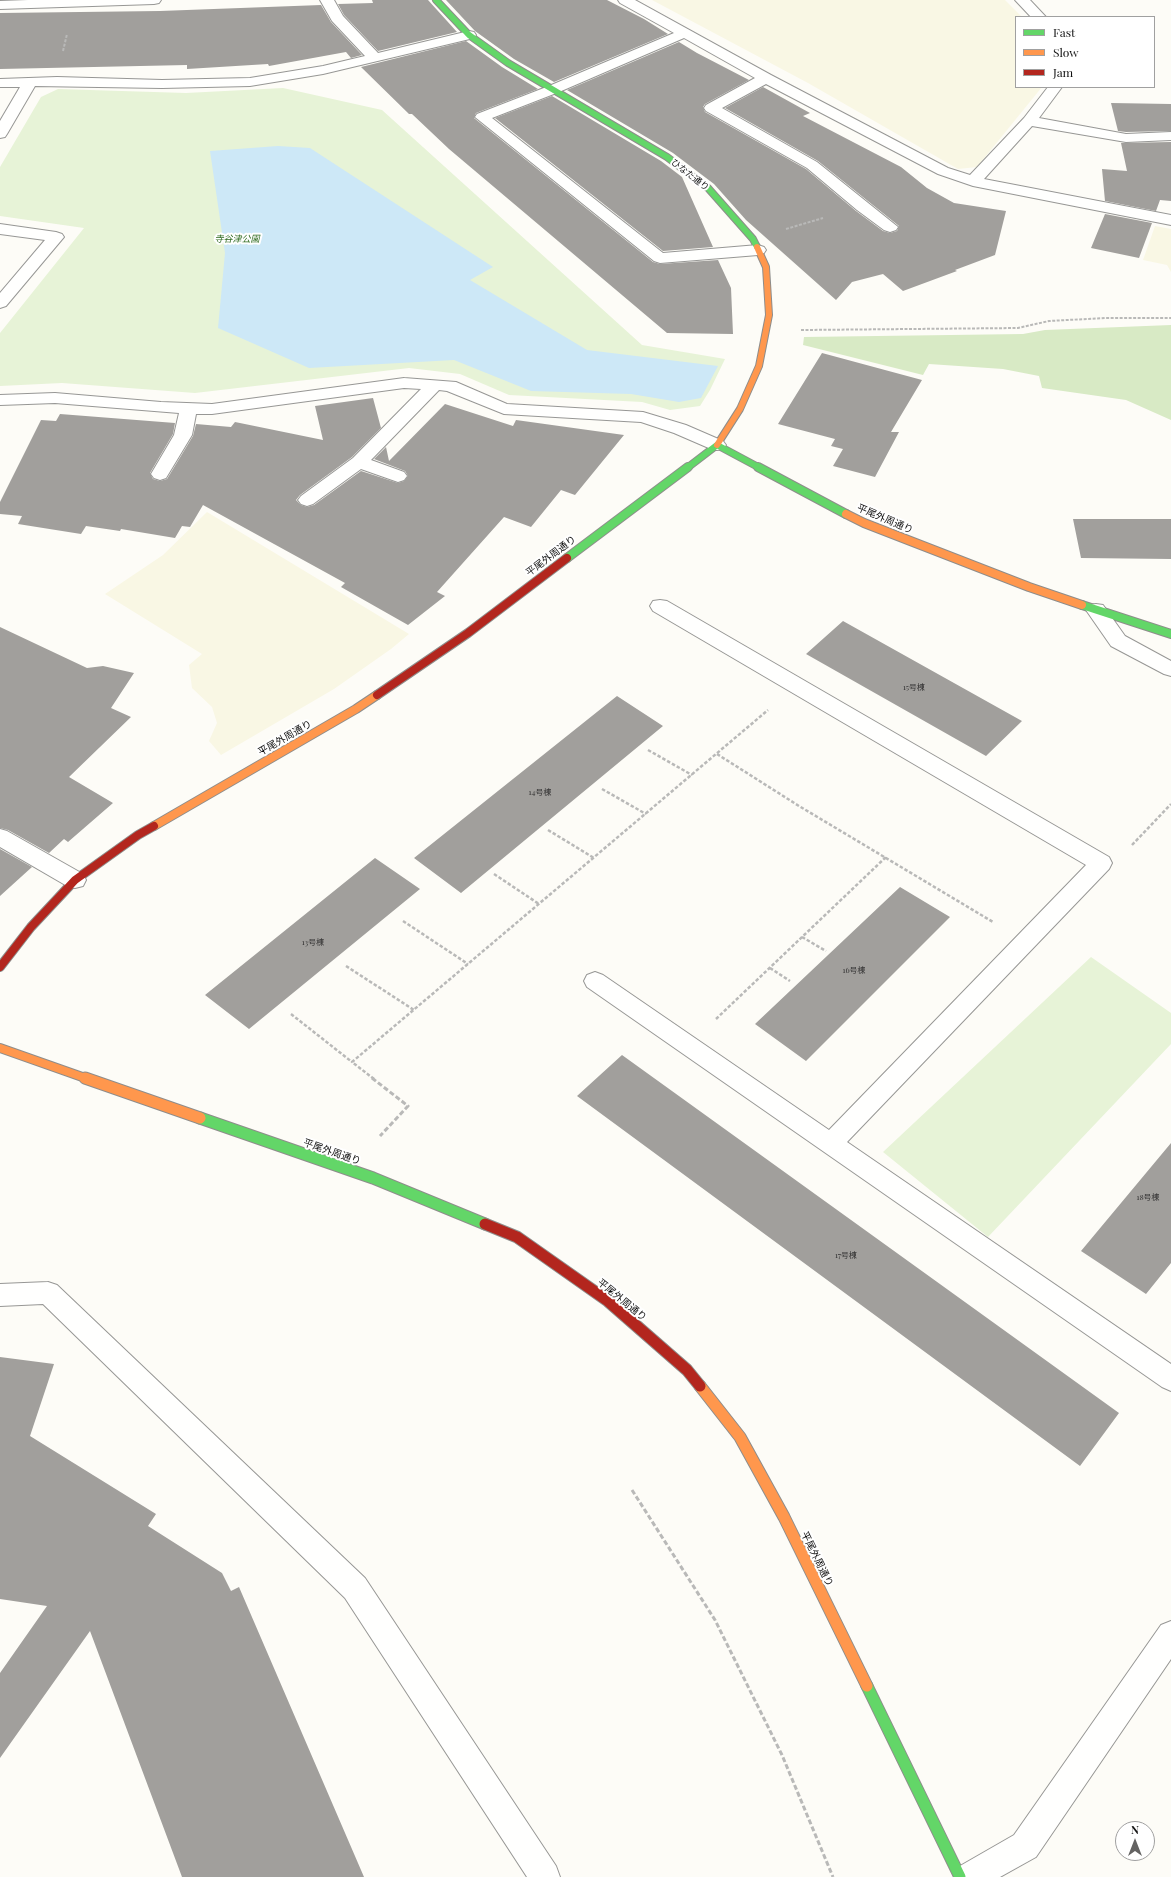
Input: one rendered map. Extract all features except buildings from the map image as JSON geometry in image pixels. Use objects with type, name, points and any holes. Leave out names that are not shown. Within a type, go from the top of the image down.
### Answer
[{"type":"street","points":[[0,4],[154,0]]},
{"type":"street","points":[[327,0],[338,18],[374,57]]},
{"type":"street","name":"ひなた通り","points":[[436,0],[469,35],[508,63],[667,157],[708,188],[755,245],[766,267],[769,315],[759,366],[740,408],[717,445]]},
{"type":"street","points":[[625,0],[766,78],[943,171],[973,181],[1171,220]]},
{"type":"street","points":[[1022,0],[1038,16]]},
{"type":"street","points":[[685,33],[554,89],[482,117],[660,258],[755,245]]},
{"type":"street","points":[[0,83],[57,81],[162,84],[250,82],[323,70],[469,35]]},
{"type":"street","points":[[766,78],[710,108],[812,165],[862,207],[890,227]]},
{"type":"street","points":[[0,134],[30,82]]},
{"type":"street","points":[[973,181],[1029,121],[1055,88]]},
{"type":"street","points":[[1029,121],[1126,138],[1171,136]]},
{"type":"street","points":[[0,229],[56,237],[0,303]]},
{"type":"street","points":[[0,400],[55,398],[212,409],[404,383],[450,386],[504,409],[643,417],[680,429],[717,445]]},
{"type":"street","points":[[307,500],[359,462],[435,385]]},
{"type":"street","points":[[160,474],[183,435],[189,408]]},
{"type":"street","name":"平尾外周通り","points":[[0,967],[31,927],[75,880],[138,835],[356,709],[468,633],[717,445],[864,523],[1029,587],[1171,634]]},
{"type":"street","points":[[359,462],[398,476]]},
{"type":"street","points":[[660,606],[797,684],[1101,863],[830,1144]]},
{"type":"street","points":[[1096,610],[1118,641],[1171,669]]},
{"type":"street","points":[[0,837],[75,880]]},
{"type":"street","points":[[595,981],[1171,1379]]},
{"type":"street","name":"平尾外周通り","points":[[0,1048],[374,1178],[503,1231],[517,1237],[608,1301],[686,1370],[740,1437],[784,1517],[960,1877]]},
{"type":"street","points":[[0,1295],[48,1293],[355,1588],[545,1877]]},
{"type":"street","points":[[972,1877],[1025,1846],[1171,1635]]},
{"type":"path","points":[[57,81],[73,2]]},
{"type":"path","points":[[755,245],[862,207]]},
{"type":"path","points":[[798,330],[1018,328],[1049,321],[1098,318],[1171,318]]},
{"type":"path","points":[[352,1062],[718,754],[797,684]]},
{"type":"path","points":[[648,750],[692,775]]},
{"type":"path","points":[[718,754],[800,806],[970,908]]},
{"type":"path","points":[[602,789],[646,814]]},
{"type":"path","points":[[1101,863],[1110,868],[1171,804]]},
{"type":"path","points":[[548,830],[594,858]]},
{"type":"path","points":[[688,1046],[886,857]]},
{"type":"path","points":[[494,874],[539,904]]},
{"type":"path","points":[[403,921],[468,964]]},
{"type":"path","points":[[802,937],[826,952]]},
{"type":"path","points":[[346,966],[414,1010]]},
{"type":"path","points":[[770,968],[790,981]]},
{"type":"path","points":[[291,1014],[408,1106],[380,1136]]},
{"type":"path","points":[[632,1490],[715,1620],[782,1755],[833,1877]]},
{"type":"shaded area","points":[[652,0],[1005,0],[1021,16],[1015,16],[1015,88],[1041,88],[977,167],[958,169],[808,83]]},
{"type":"shaded area","points":[[1155,226],[1171,229],[1171,272],[1167,265],[1143,260]]},
{"type":"shaded area","points":[[207,512],[409,634],[391,649],[334,689],[221,755],[209,741],[217,723],[212,707],[192,688],[189,665],[202,654],[105,594],[163,555]]},
{"type":"green space","name":"寺谷津公園","points":[[283,88],[382,110],[642,345],[725,359],[710,390],[700,406],[670,410],[642,402],[509,395],[460,374],[409,368],[195,393],[62,383],[0,386],[0,333],[84,228],[0,216],[0,167],[41,97],[58,89],[186,93]]},
{"type":"green space","points":[[1171,325],[1171,420],[1126,400],[1042,388],[1039,376],[1003,369],[929,364],[923,375],[803,345],[804,337],[1023,334],[1045,330]]},
{"type":"green space","points":[[1091,957],[1171,1013],[1171,1044],[988,1237],[883,1152]]},
{"type":"water","points":[[278,146],[310,148],[493,267],[470,280],[587,350],[718,366],[701,398],[679,402],[631,394],[531,391],[454,360],[309,368],[218,328],[225,253],[210,151]]},
{"type":"traffic: fast","points":[[436,0],[469,35],[508,63],[667,157],[708,188],[753,239],[757,247]]},
{"type":"traffic: fast","points":[[567,558],[717,445],[846,514]]},
{"type":"traffic: fast","points":[[1082,605],[1171,634]]},
{"type":"traffic: fast","points":[[200,1118],[373,1178],[485,1224]]},
{"type":"traffic: fast","points":[[867,1686],[960,1877]]},
{"type":"traffic: slow","points":[[717,445],[740,409],[759,366],[769,315],[766,267],[757,247]]},
{"type":"traffic: slow","points":[[846,514],[864,523],[1029,587],[1082,605]]},
{"type":"traffic: slow","points":[[154,826],[356,709],[377,695]]},
{"type":"traffic: slow","points":[[0,1048],[200,1118]]},
{"type":"traffic: slow","points":[[700,1386],[740,1437],[784,1517],[867,1686]]},
{"type":"traffic: jam","points":[[377,695],[468,633],[567,558]]},
{"type":"traffic: jam","points":[[0,967],[31,927],[75,880],[138,835],[154,826]]},
{"type":"traffic: jam","points":[[485,1224],[517,1237],[608,1301],[687,1370],[700,1386]]}]
